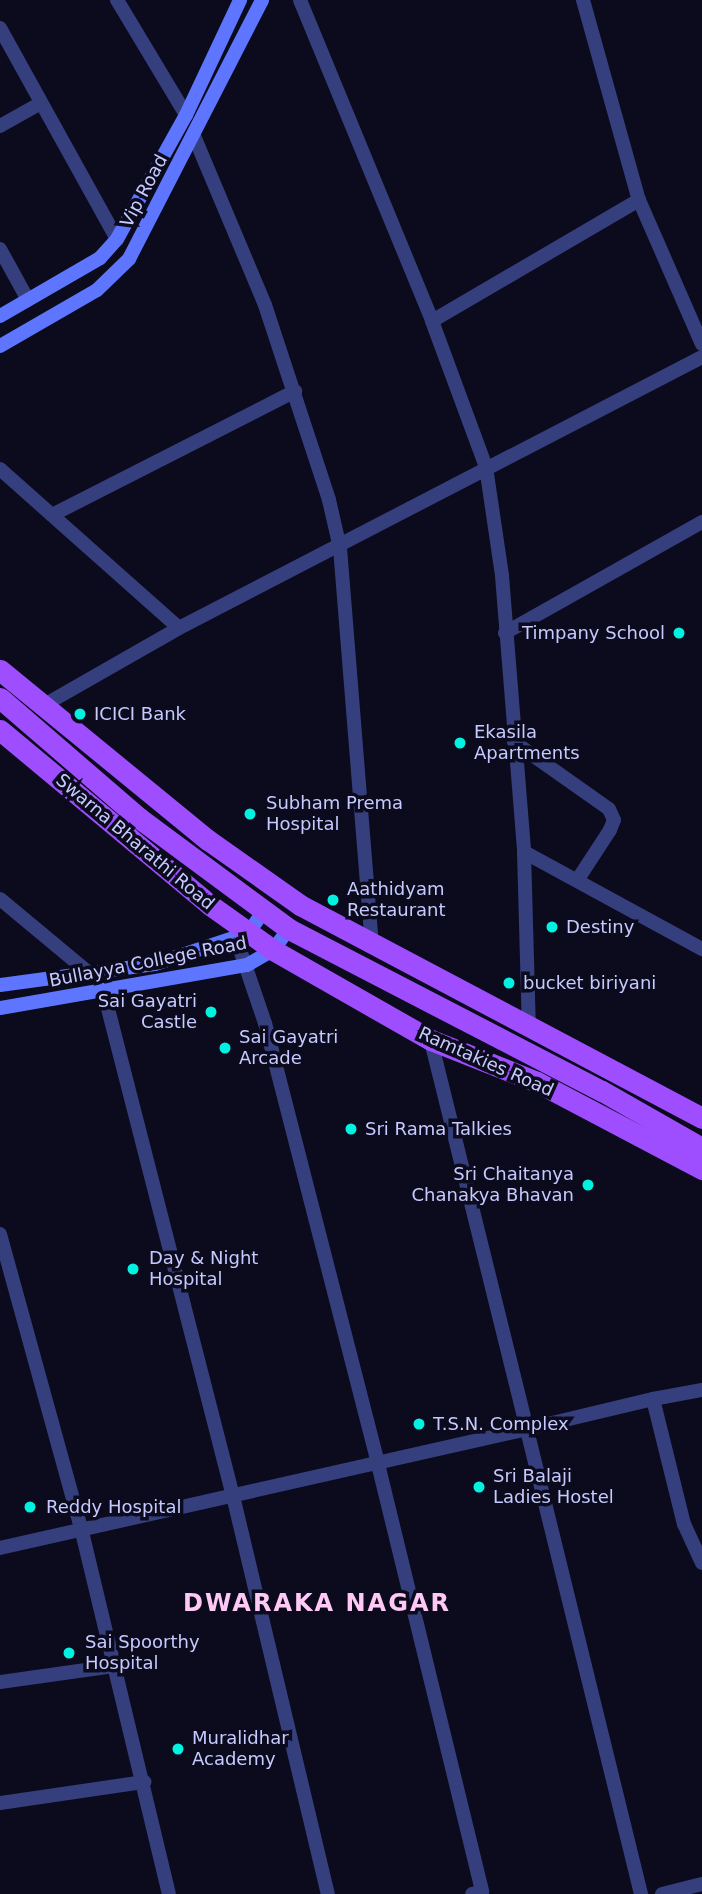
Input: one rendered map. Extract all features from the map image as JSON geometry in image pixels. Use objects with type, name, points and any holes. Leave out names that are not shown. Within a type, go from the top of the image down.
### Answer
[{"type":"main road","name":"Vip Road","points":[[0,316],[100,258],[117,239],[186,115],[240,0]]},
{"type":"main road","name":"Vip Road","points":[[0,346],[115,276],[148,228],[262,0]]},
{"type":"main road","points":[[0,670],[46,704],[217,846],[300,905],[702,1118]]},
{"type":"main road","points":[[0,698],[139,818],[289,929],[602,1091],[702,1149]]},
{"type":"main road","name":"Swarna Bharathi Road","points":[[0,730],[242,935],[273,950]]},
{"type":"main road","name":"Bullayya College Road","points":[[0,985],[155,964],[242,935],[263,912]]},
{"type":"main road","name":"Bullayya College Road","points":[[0,1008],[104,993],[247,965],[273,950],[289,929]]},
{"type":"main road","name":"Ramtakies Road","points":[[273,950],[431,1040],[537,1082],[702,1169]]},
{"type":"street","points":[[117,0],[186,115]]},
{"type":"street","points":[[300,0],[432,321],[486,467],[505,633],[524,852],[529,1028]]},
{"type":"street","points":[[583,0],[639,200],[702,344]]},
{"type":"street","points":[[0,28],[117,239]]},
{"type":"street","points":[[0,126],[41,103]]},
{"type":"street","points":[[194,136],[295,391],[340,548],[373,945]]},
{"type":"street","points":[[432,321],[639,200]]},
{"type":"street","points":[[0,249],[28,300]]},
{"type":"street","points":[[46,704],[179,628],[340,548],[486,467],[702,357]]},
{"type":"street","points":[[52,514],[295,391]]},
{"type":"street","points":[[0,468],[179,628]]},
{"type":"street","points":[[505,633],[702,522]]},
{"type":"street","points":[[514,742],[609,809],[614,820],[610,830],[578,878]]},
{"type":"street","points":[[524,852],[578,878],[702,949]]},
{"type":"street","points":[[0,900],[89,973]]},
{"type":"street","points":[[242,935],[247,965],[378,1464],[479,1893]]},
{"type":"street","points":[[104,993],[233,1496],[328,1894]]},
{"type":"street","points":[[431,1040],[641,1894]]},
{"type":"street","points":[[0,1234],[82,1532],[169,1894]]},
{"type":"street","points":[[0,1548],[82,1532],[653,1399],[702,1390]]},
{"type":"street","points":[[653,1399],[684,1524],[702,1563]]},
{"type":"street","points":[[0,1682],[114,1666]]},
{"type":"street","points":[[0,1803],[144,1782]]},
{"type":"street","points":[[662,1894],[702,1884]]},
{"type":"place","name":"Timpany School","points":[[679,633]]},
{"type":"place","name":"ICICI Bank","points":[[80,714]]},
{"type":"place","name":"Ekasila Apartments","points":[[460,743]]},
{"type":"place","name":"Subham Prema Hospital","points":[[250,814]]},
{"type":"place","name":"Aathidyam Restaurant","points":[[333,900]]},
{"type":"place","name":"Destiny","points":[[552,927]]},
{"type":"place","name":"bucket biriyani","points":[[509,983]]},
{"type":"place","name":"Sai Gayatri Castle","points":[[211,1012]]},
{"type":"place","name":"Sai Gayatri Arcade","points":[[225,1048]]},
{"type":"place","name":"Sri Rama Talkies","points":[[351,1129]]},
{"type":"place","name":"Sri Chaitanya Chanakya Bhavan","points":[[588,1185]]},
{"type":"place","name":"Day & Night Hospital","points":[[133,1269]]},
{"type":"place","name":"T.S.N. Complex","points":[[419,1424]]},
{"type":"place","name":"Sri Balaji Ladies Hostel","points":[[479,1487]]},
{"type":"place","name":"Reddy Hospital","points":[[30,1507]]},
{"type":"place","name":"Sai Spoorthy Hospital","points":[[69,1653]]},
{"type":"place","name":"Muralidhar Academy","points":[[178,1749]]},
{"type":"district","name":"DWARAKA NAGAR","points":[[317,1604]]}]
